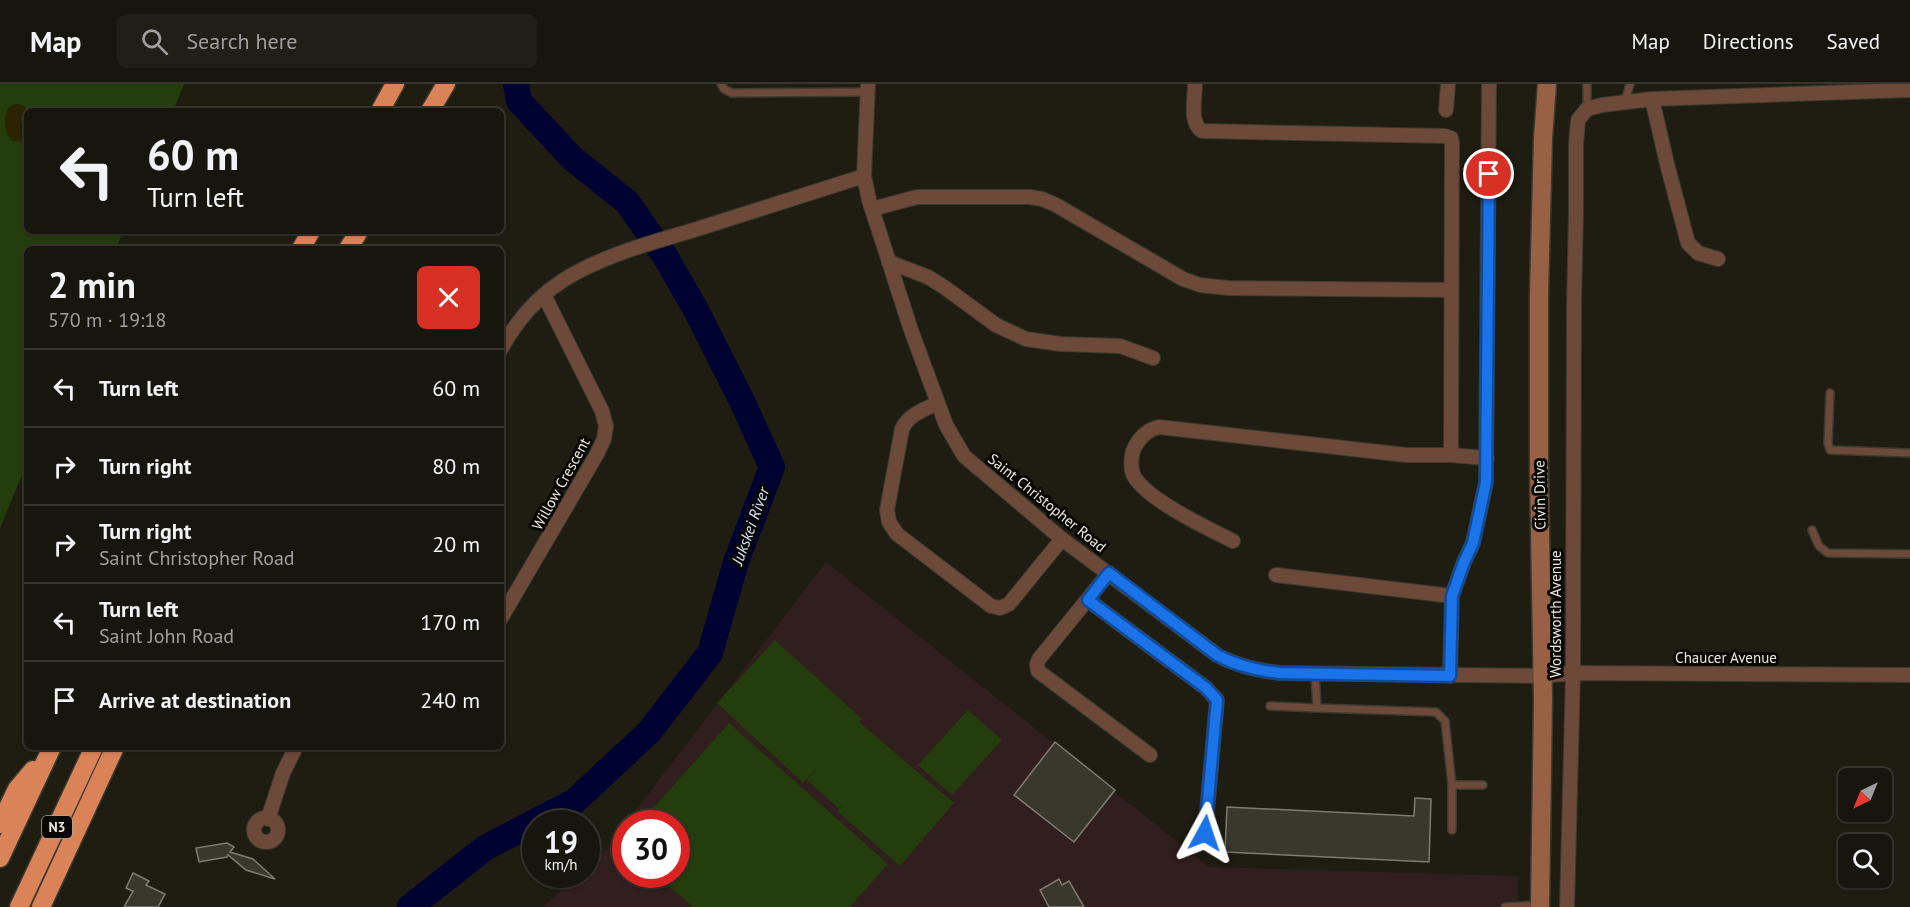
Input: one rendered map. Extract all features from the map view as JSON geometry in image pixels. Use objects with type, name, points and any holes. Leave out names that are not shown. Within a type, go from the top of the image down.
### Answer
[{"type":"highway","points":[[382,108],[395,84]]},
{"type":"highway","points":[[432,108],[446,84]]},
{"type":"highway","name":"N3","points":[[19,907],[93,750]]},
{"type":"highway","points":[[41,907],[114,750]]},
{"type":"highway","points":[[0,824],[17,789],[49,753]]},
{"type":"highway","name":"N3","points":[[0,858],[49,753]]},
{"type":"main road","name":"Civin Drive","points":[[1540,906],[1542,676],[1539,295],[1543,138],[1547,84]]},
{"type":"street","points":[[1195,84],[1195,122],[1202,131],[1445,136],[1451,138],[1451,455]]},
{"type":"street","points":[[1446,110],[1448,84]]},
{"type":"street","points":[[1450,676],[1452,596],[1477,529],[1486,482],[1489,84]]},
{"type":"street","name":"Saint Christopher Road","points":[[868,88],[864,176],[872,209],[911,330],[946,425],[964,456],[1062,538],[1228,661],[1251,669],[1315,674],[1542,676]]},
{"type":"street","points":[[1587,109],[1652,99],[1910,90]]},
{"type":"street","points":[[1652,99],[1688,243],[1698,253],[1718,259]]},
{"type":"street","name":"Wordsworth Avenue","points":[[1567,907],[1573,673],[1576,135],[1578,120],[1587,109]]},
{"type":"street","points":[[504,344],[522,316],[560,282],[580,270],[671,237],[864,176]]},
{"type":"street","points":[[872,209],[916,197],[980,196],[1042,199],[1183,279],[1200,285],[1228,288],[1451,290]]},
{"type":"street","points":[[889,262],[928,277],[996,325],[1026,339],[1060,344],[1120,346],[1153,358]]},
{"type":"street","name":"Willow Crescent","points":[[504,613],[597,454],[604,439],[606,426],[602,411],[544,295]]},
{"type":"street","points":[[938,403],[904,422],[888,510],[889,522],[897,534],[991,606],[1000,608],[1009,604],[1062,538]]},
{"type":"street","points":[[1233,541],[1169,507],[1146,490],[1134,477],[1131,459],[1135,446],[1144,434],[1159,427],[1406,455],[1487,458]]},
{"type":"street","points":[[1109,573],[1039,659],[1038,670],[1150,755]]},
{"type":"street","points":[[1276,575],[1452,596]]},
{"type":"street","points":[[1088,600],[1206,688],[1217,700],[1205,833]]},
{"type":"street","name":"Chaucer Avenue","points":[[1542,676],[1573,673],[1910,675]]},
{"type":"street","points":[[268,819],[283,773],[294,750]]},
{"type":"lane","points":[[721,84],[724,89],[732,93],[829,93],[868,88]]},
{"type":"lane","points":[[829,84],[829,93]]},
{"type":"lane","points":[[1587,84],[1587,109]]},
{"type":"lane","points":[[1625,102],[1630,84]]},
{"type":"lane","points":[[1830,393],[1828,443],[1830,450],[1910,453]]},
{"type":"lane","points":[[1812,530],[1819,546],[1828,554],[1910,554]]},
{"type":"lane","points":[[1315,674],[1317,708]]},
{"type":"lane","points":[[1270,706],[1436,712],[1445,721],[1452,785],[1452,830]]},
{"type":"lane","points":[[1452,785],[1483,786]]},
{"type":"lane","points":[[1505,907],[1540,906]]},
{"type":"shaded area","points":[[826,562],[1209,867],[1518,876],[1518,907],[543,907],[564,888],[600,888],[600,855],[612,841],[612,888],[690,888],[690,810],[636,810]]},
{"type":"green space","points":[[0,84],[184,84],[174,108],[24,108],[24,234],[122,234],[117,246],[24,246],[24,470],[0,528]]},
{"type":"green space","points":[[775,640],[862,719],[859,722],[954,803],[900,866],[837,811],[843,804],[838,808],[807,780],[823,762],[803,783],[717,703]]},
{"type":"green space","points":[[968,710],[1002,740],[952,795],[918,765]]},
{"type":"green space","points":[[729,723],[888,864],[850,907],[693,907],[671,888],[690,888],[690,810],[652,810]]},
{"type":"sand","points":[[17,104],[25,108],[21,120],[24,126],[24,142],[12,141],[6,129],[7,109]]},
{"type":"building","points":[[1055,742],[1115,790],[1074,842],[1014,795]]},
{"type":"building","points":[[1415,798],[1431,799],[1429,862],[1225,852],[1227,807],[1414,816]]},
{"type":"building","points":[[227,843],[234,847],[230,852],[253,859],[275,879],[246,870],[228,855],[199,862],[196,848]]},
{"type":"building","points":[[133,873],[149,881],[146,885],[165,894],[158,907],[124,907],[133,891],[126,888]]},
{"type":"building","points":[[1059,879],[1062,885],[1069,881],[1084,907],[1049,907],[1040,890]]},
{"type":"waterway","name":"Jukskei River","points":[[410,907],[485,848],[575,801],[649,732],[710,653],[736,562],[772,467],[696,310],[665,256],[627,202],[572,158],[519,101],[516,84]]},
{"type":"route","points":[[1205,833],[1217,700],[1206,688],[1088,600],[1109,573],[1217,655],[1251,669],[1279,673],[1450,676],[1452,596],[1473,543],[1486,482],[1489,174]]}]
